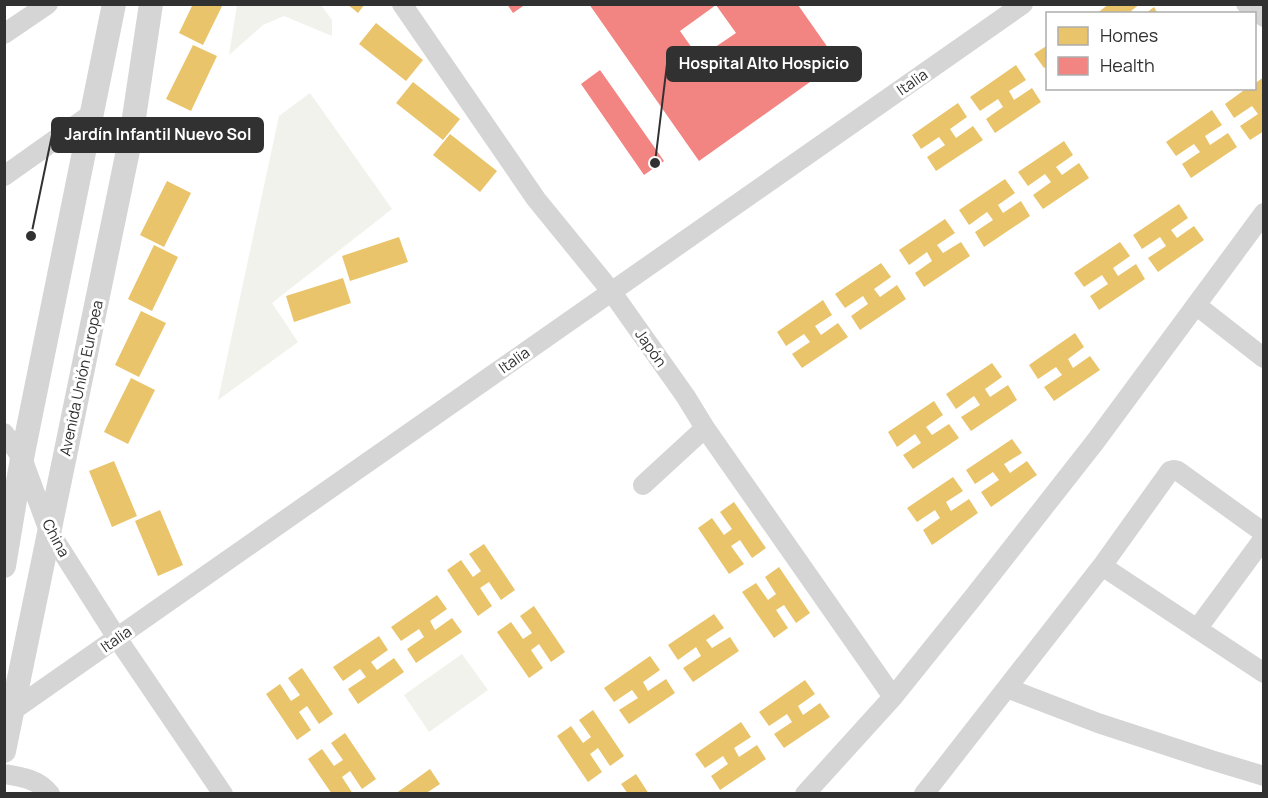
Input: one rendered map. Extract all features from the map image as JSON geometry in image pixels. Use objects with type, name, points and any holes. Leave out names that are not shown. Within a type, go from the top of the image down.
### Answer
[{"type":"street","points":[[4,34],[48,4]]},
{"type":"street","points":[[6,555],[22,459],[114,4]]},
{"type":"street","name":"Avenida Unión Europea","points":[[4,751],[8,713],[49,531],[132,131],[151,4]]},
{"type":"street","name":"Japón","points":[[402,4],[536,199],[611,291],[893,697]]},
{"type":"street","name":"Italia","points":[[8,713],[1023,4]]},
{"type":"street","points":[[1246,4],[1263,17]]},
{"type":"street","points":[[4,176],[93,113]]},
{"type":"street","points":[[805,794],[893,697],[1088,451],[1263,213]]},
{"type":"street","points":[[1196,305],[1263,358]]},
{"type":"street","points":[[643,485],[705,428]]},
{"type":"street","name":"China","points":[[4,433],[22,459],[49,531],[117,638],[223,794]]},
{"type":"street","points":[[924,794],[1102,566],[1170,471],[1178,471],[1263,533]]},
{"type":"street","points":[[1197,629],[1263,538]]},
{"type":"street","points":[[1102,566],[1263,673]]},
{"type":"street","points":[[1007,688],[1098,723],[1263,776]]},
{"type":"street","points":[[4,774],[29,778],[44,786],[50,794]]},
{"type":"shaded area","points":[[237,5],[321,5],[332,20],[332,36],[284,16],[263,25],[229,55]]},
{"type":"shaded area","points":[[310,93],[392,209],[272,303],[298,342],[218,400],[279,116]]},
{"type":"shaded area","points":[[462,654],[488,690],[429,732],[404,695]]},
{"type":"building: Homes","points":[[193,4],[223,4],[203,45],[179,33]]},
{"type":"building: Homes","points":[[347,4],[365,4],[358,13]]},
{"type":"building: Homes","points":[[1109,4],[1140,4],[1132,12],[1099,12]]},
{"type":"building: Homes","points":[[1154,7],[1157,12],[1148,12]]},
{"type":"building: Homes","points":[[376,23],[423,60],[406,81],[359,44]]},
{"type":"building: Homes","points":[[193,45],[217,56],[191,111],[166,99]]},
{"type":"building: Homes","points":[[1046,46],[1046,67],[1044,68],[1034,54]]},
{"type":"building: Homes","points":[[1016,65],[1026,80],[1009,91],[1014,100],[1032,88],[1041,102],[995,133],[986,119],[1003,107],[998,99],[980,111],[970,97]]},
{"type":"building: Homes","points":[[1264,77],[1264,131],[1250,140],[1240,126],[1258,114],[1252,106],[1234,118],[1225,104],[1244,90],[1256,90],[1256,83]]},
{"type":"building: Homes","points":[[413,82],[460,119],[443,140],[396,103]]},
{"type":"building: Homes","points":[[958,103],[967,117],[950,129],[956,138],[973,126],[983,140],[936,171],[927,157],[945,145],[939,137],[921,149],[912,135]]},
{"type":"building: Homes","points":[[1212,110],[1222,125],[1205,136],[1210,145],[1228,133],[1237,147],[1191,178],[1182,164],[1200,152],[1194,144],[1176,156],[1166,142]]},
{"type":"building: Homes","points":[[450,134],[497,171],[480,192],[433,155]]},
{"type":"building: Homes","points":[[1064,141],[1073,155],[1056,167],[1062,175],[1079,163],[1089,178],[1043,209],[1033,195],[1051,182],[1045,174],[1028,186],[1018,172]]},
{"type":"building: Homes","points":[[1005,179],[1015,193],[998,205],[1003,213],[1021,201],[1030,216],[984,247],[975,232],[993,220],[987,212],[969,225],[959,210]]},
{"type":"building: Homes","points":[[167,181],[191,193],[164,247],[140,235]]},
{"type":"building: Homes","points":[[1179,204],[1188,218],[1171,230],[1177,238],[1194,226],[1204,240],[1158,272],[1148,258],[1166,246],[1160,237],[1142,249],[1133,235]]},
{"type":"building: Homes","points":[[945,219],[955,233],[937,245],[943,253],[961,242],[970,256],[924,287],[915,273],[932,261],[927,252],[909,265],[899,250]]},
{"type":"building: Homes","points":[[399,237],[408,262],[350,281],[342,256]]},
{"type":"building: Homes","points":[[1120,242],[1130,256],[1113,268],[1118,276],[1136,264],[1145,279],[1099,310],[1090,296],[1108,284],[1102,275],[1084,287],[1074,273]]},
{"type":"building: Homes","points":[[154,245],[178,257],[152,311],[128,299]]},
{"type":"building: Homes","points":[[881,263],[891,277],[874,289],[880,297],[897,285],[906,299],[860,330],[851,316],[868,304],[863,296],[845,308],[835,294]]},
{"type":"building: Homes","points":[[343,278],[351,303],[294,322],[286,296]]},
{"type":"building: Homes","points":[[823,300],[832,315],[815,326],[821,335],[838,323],[848,337],[802,368],[792,354],[810,342],[804,334],[786,346],[777,332]]},
{"type":"building: Homes","points":[[141,311],[166,323],[139,377],[115,365]]},
{"type":"building: Homes","points":[[1075,333],[1084,347],[1068,359],[1073,368],[1090,356],[1100,370],[1054,401],[1044,387],[1062,375],[1056,367],[1038,379],[1029,365]]},
{"type":"building: Homes","points":[[992,363],[1002,377],[985,389],[990,397],[1008,385],[1017,400],[971,431],[961,417],[980,405],[974,396],[956,409],[946,394]]},
{"type":"building: Homes","points":[[131,378],[155,390],[128,444],[104,432]]},
{"type":"building: Homes","points":[[934,401],[943,415],[926,427],[932,435],[949,424],[959,438],[913,469],[903,455],[921,443],[915,434],[897,447],[888,432]]},
{"type":"building: Homes","points":[[1012,439],[1022,453],[1004,464],[1010,473],[1027,461],[1037,475],[991,507],[981,492],[999,480],[993,472],[975,484],[966,470]]},
{"type":"building: Homes","points":[[114,461],[137,516],[112,527],[89,471]]},
{"type":"building: Homes","points":[[953,477],[963,491],[946,502],[951,511],[969,499],[978,513],[932,545],[923,530],[940,518],[935,510],[917,522],[907,508]]},
{"type":"building: Homes","points":[[734,502],[766,548],[752,558],[740,540],[731,546],[744,564],[729,574],[698,528],[712,518],[724,535],[732,529],[720,512]]},
{"type":"building: Homes","points":[[160,510],[183,565],[158,576],[135,521]]},
{"type":"building: Homes","points":[[484,544],[515,590],[501,600],[489,582],[480,588],[492,606],[478,616],[447,570],[461,560],[473,577],[481,571],[469,554]]},
{"type":"building: Homes","points":[[779,567],[810,613],[796,623],[784,605],[776,610],[788,628],[774,638],[742,592],[756,583],[768,600],[776,594],[765,577]]},
{"type":"building: Homes","points":[[437,595],[447,609],[430,621],[435,630],[452,618],[462,632],[416,663],[407,649],[424,637],[419,629],[401,641],[391,627]]},
{"type":"building: Homes","points":[[534,606],[565,652],[551,662],[539,644],[531,650],[543,668],[529,678],[497,632],[511,622],[523,639],[532,633],[520,616]]},
{"type":"building: Homes","points":[[714,614],[724,628],[706,640],[712,648],[730,637],[739,651],[693,682],[683,668],[701,656],[696,647],[678,660],[668,645]]},
{"type":"building: Homes","points":[[379,636],[388,650],[371,662],[377,670],[394,658],[404,672],[358,704],[348,689],[366,677],[360,669],[343,681],[333,667]]},
{"type":"building: Homes","points":[[650,656],[660,670],[643,682],[648,691],[666,679],[675,693],[629,724],[619,710],[638,698],[632,690],[614,702],[604,688]]},
{"type":"building: Homes","points":[[302,668],[333,714],[319,724],[307,706],[299,712],[311,730],[297,740],[266,694],[280,684],[291,701],[300,695],[288,678]]},
{"type":"building: Homes","points":[[805,680],[815,694],[798,706],[803,715],[820,703],[830,717],[784,748],[774,734],[792,722],[787,714],[769,726],[759,712]]},
{"type":"building: Homes","points":[[593,710],[624,756],[610,766],[598,748],[590,754],[602,772],[588,782],[557,736],[571,726],[583,743],[591,737],[579,720]]},
{"type":"building: Homes","points":[[741,722],[751,737],[734,748],[739,757],[757,745],[766,759],[720,790],[711,776],[728,764],[723,756],[705,768],[695,754]]},
{"type":"building: Homes","points":[[345,733],[376,779],[362,789],[350,771],[342,777],[353,794],[332,794],[308,759],[322,749],[334,766],[343,760],[331,743]]},
{"type":"building: Homes","points":[[430,769],[440,784],[425,794],[395,794]]},
{"type":"building: Homes","points":[[636,774],[649,794],[628,794],[621,784]]},
{"type":"building: Health","points":[[507,4],[526,4],[513,13]]},
{"type":"building: Health","points":[[589,4],[798,5],[838,62],[699,161]],"holes":[[[716,5],[736,33],[699,58],[680,31]]]},
{"type":"building: Health","points":[[600,70],[664,161],[644,175],[581,84]]},
{"type":"place","name":"Hospital Alto Hospicio","points":[[655,163]]},
{"type":"place","name":"Jardín Infantil Nuevo Sol","points":[[31,236]]}]
